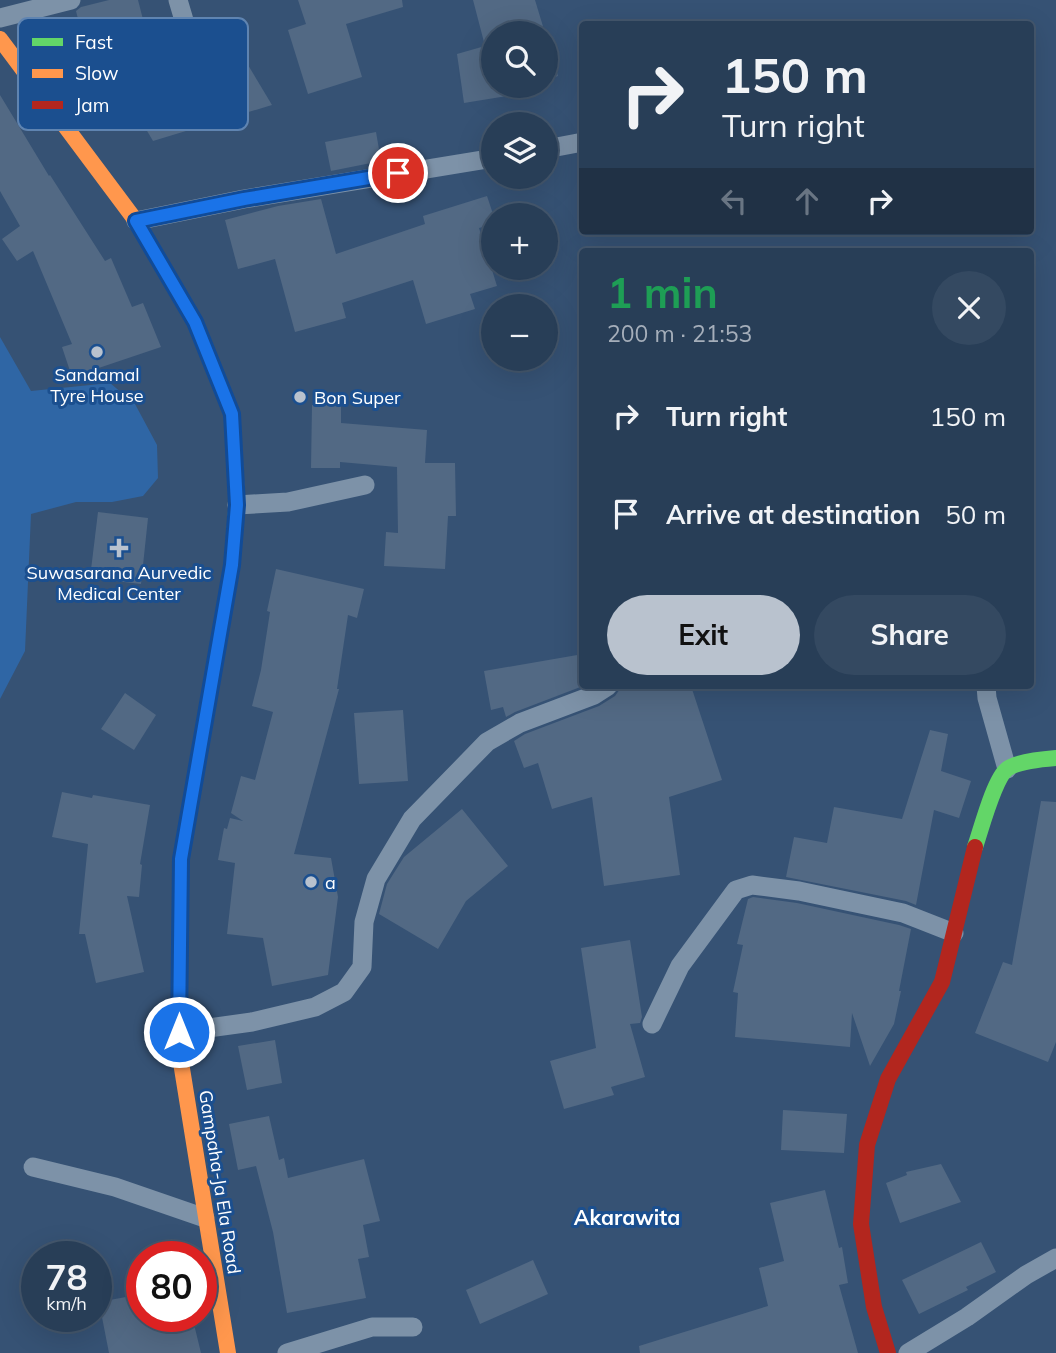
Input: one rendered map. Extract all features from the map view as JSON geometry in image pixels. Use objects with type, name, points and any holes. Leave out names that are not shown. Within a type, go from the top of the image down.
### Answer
[{"type":"main road","name":"Gampaha-Ja Ela Road","points":[[0,39],[18,63]]},
{"type":"main road","name":"Gampaha-Ja Ela Road","points":[[68,130],[136,221],[195,322],[232,414],[237,505],[232,565],[181,859],[179,1032],[205,1218],[229,1353]]},
{"type":"main road","points":[[888,1353],[874,1307],[861,1224],[867,1145],[888,1079],[942,982],[971,861],[995,788],[1007,769],[1033,760],[1056,758]]},
{"type":"lane","points":[[0,19],[71,0]]},
{"type":"lane","points":[[178,0],[183,18]]},
{"type":"lane","points":[[558,147],[579,143]]},
{"type":"lane","points":[[136,221],[244,199],[481,160]]},
{"type":"lane","points":[[237,505],[288,502],[365,485]]},
{"type":"lane","points":[[179,1032],[264,1019],[315,1007],[344,992],[362,967],[364,922],[376,879],[412,819],[487,742],[520,723],[603,689]]},
{"type":"lane","points":[[986,689],[986,698],[1007,769]]},
{"type":"lane","points":[[652,1024],[680,966],[736,890],[752,885],[799,891],[903,913],[954,933]]},
{"type":"lane","points":[[33,1167],[115,1187],[205,1218]]},
{"type":"lane","points":[[908,1353],[1056,1258]]},
{"type":"lane","points":[[286,1353],[372,1327],[413,1327]]},
{"type":"shaded area","points":[[0,337],[31,391],[110,383],[135,404],[157,445],[158,478],[143,496],[112,502],[76,502],[31,514],[25,651],[0,699]]},
{"type":"building","points":[[109,0],[138,0],[143,18],[78,18],[76,11],[81,7]]},
{"type":"building","points":[[298,0],[402,0],[403,7],[346,24],[362,77],[308,94],[288,30],[306,24]]},
{"type":"building","points":[[473,0],[535,0],[541,21],[481,21],[481,31]]},
{"type":"building","points":[[481,47],[481,98],[495,98],[464,103],[457,54]]},
{"type":"building","points":[[248,65],[272,105],[248,112]]},
{"type":"building","points":[[0,95],[18,125],[18,130],[21,130],[105,261],[111,258],[132,307],[143,303],[161,347],[72,377],[62,347],[72,344],[33,251],[17,261],[2,239],[20,226],[0,191]]},
{"type":"building","points":[[147,130],[189,130],[153,141]]},
{"type":"building","points":[[376,132],[381,161],[331,171],[325,142]]},
{"type":"building","points":[[487,196],[489,203],[481,203],[479,228],[481,280],[495,280],[497,286],[470,294],[475,309],[426,324],[413,280],[342,303],[346,318],[295,332],[275,259],[238,269],[225,220],[278,206],[321,199],[336,254],[425,224],[423,216]]},
{"type":"building","points":[[312,405],[341,405],[341,423],[427,430],[425,463],[455,463],[456,516],[448,516],[445,569],[384,566],[386,532],[398,533],[397,467],[340,462],[340,468],[311,468]]},
{"type":"building","name":"Suwasarana Aurvedic Medical Center","points":[[98,512],[148,518],[141,584],[90,578]]},
{"type":"building","points":[[276,569],[364,589],[357,618],[348,615],[339,689],[294,854],[331,858],[338,897],[328,975],[272,986],[263,938],[227,934],[235,863],[218,860],[224,828],[227,829],[230,818],[243,821],[231,813],[241,776],[255,780],[273,712],[252,706],[261,670],[270,612],[267,611]]},
{"type":"building","points":[[579,655],[579,688],[506,717],[503,707],[491,710],[484,671]]},
{"type":"building","points":[[620,689],[692,689],[722,780],[669,797],[680,875],[604,886],[592,797],[552,809],[538,763],[524,768],[514,741],[525,734],[599,706],[615,696]]},
{"type":"building","points":[[125,693],[156,715],[134,750],[101,729]]},
{"type":"building","points":[[403,710],[408,781],[359,784],[354,713]]},
{"type":"building","points":[[930,730],[948,734],[941,771],[971,781],[959,818],[934,810],[916,905],[786,877],[794,837],[827,843],[834,807],[902,819]]},
{"type":"building","points":[[62,792],[150,805],[140,864],[139,897],[127,896],[144,972],[96,983],[85,934],[79,934],[88,844],[52,837]]},
{"type":"building","points":[[1041,801],[1056,802],[1056,1042],[1048,1062],[975,1033],[1003,962],[1012,965]]},
{"type":"building","points":[[462,809],[508,866],[466,901],[438,949],[379,914],[387,884],[404,857]]},
{"type":"building","points":[[753,897],[797,903],[911,929],[894,1024],[870,1066],[852,1013],[850,1047],[735,1037],[738,993],[733,992],[743,945],[737,944],[748,899]]},
{"type":"building","points":[[630,940],[642,1017],[640,1023],[630,1024],[645,1077],[611,1087],[614,1095],[564,1109],[550,1061],[596,1048],[581,948]]},
{"type":"building","points":[[275,1040],[282,1083],[247,1090],[238,1046]]},
{"type":"building","points":[[783,1110],[847,1114],[844,1153],[781,1150]]},
{"type":"building","points":[[269,1116],[279,1160],[284,1158],[288,1178],[364,1159],[380,1221],[363,1225],[369,1257],[358,1259],[366,1298],[287,1313],[273,1232],[256,1166],[238,1170],[229,1124]]},
{"type":"building","points":[[941,1164],[961,1202],[900,1223],[886,1183],[907,1175],[906,1172]]},
{"type":"building","points":[[825,1190],[839,1248],[842,1247],[848,1283],[839,1285],[858,1353],[640,1353],[639,1346],[768,1306],[759,1268],[784,1261],[770,1203]]},
{"type":"building","points":[[981,1242],[996,1272],[966,1287],[968,1290],[919,1314],[902,1280]]},
{"type":"building","points":[[533,1260],[548,1294],[480,1324],[466,1290]]},
{"type":"building","points":[[126,1297],[126,1332],[196,1332],[201,1353],[109,1353],[105,1332],[112,1332],[112,1300]]},
{"type":"traffic: fast","points":[[180,950],[181,859],[232,565],[237,498]]},
{"type":"traffic: fast","points":[[975,847],[997,783],[1007,769],[1023,763],[1056,758]]},
{"type":"traffic: slow","points":[[0,39],[18,63]]},
{"type":"traffic: slow","points":[[68,130],[136,221],[195,322],[232,414],[237,498]]},
{"type":"traffic: slow","points":[[180,950],[179,1050],[228,1353]]},
{"type":"traffic: jam","points":[[888,1353],[874,1307],[861,1224],[867,1145],[888,1079],[942,982],[975,847]]},
{"type":"place","name":"Sandamal Tyre House","points":[[97,352]]},
{"type":"place","name":"Bon Super","points":[[300,397]]},
{"type":"place","name":"Suwasarana Aurvedic Medical Center","points":[[119,548]]},
{"type":"place","name":"a","points":[[311,882]]},
{"type":"district","name":"Akarawita","points":[[627,1217]]},
{"type":"route","points":[[179,1032],[181,859],[232,565],[237,505],[232,414],[195,322],[136,221],[244,199],[398,173]]}]
